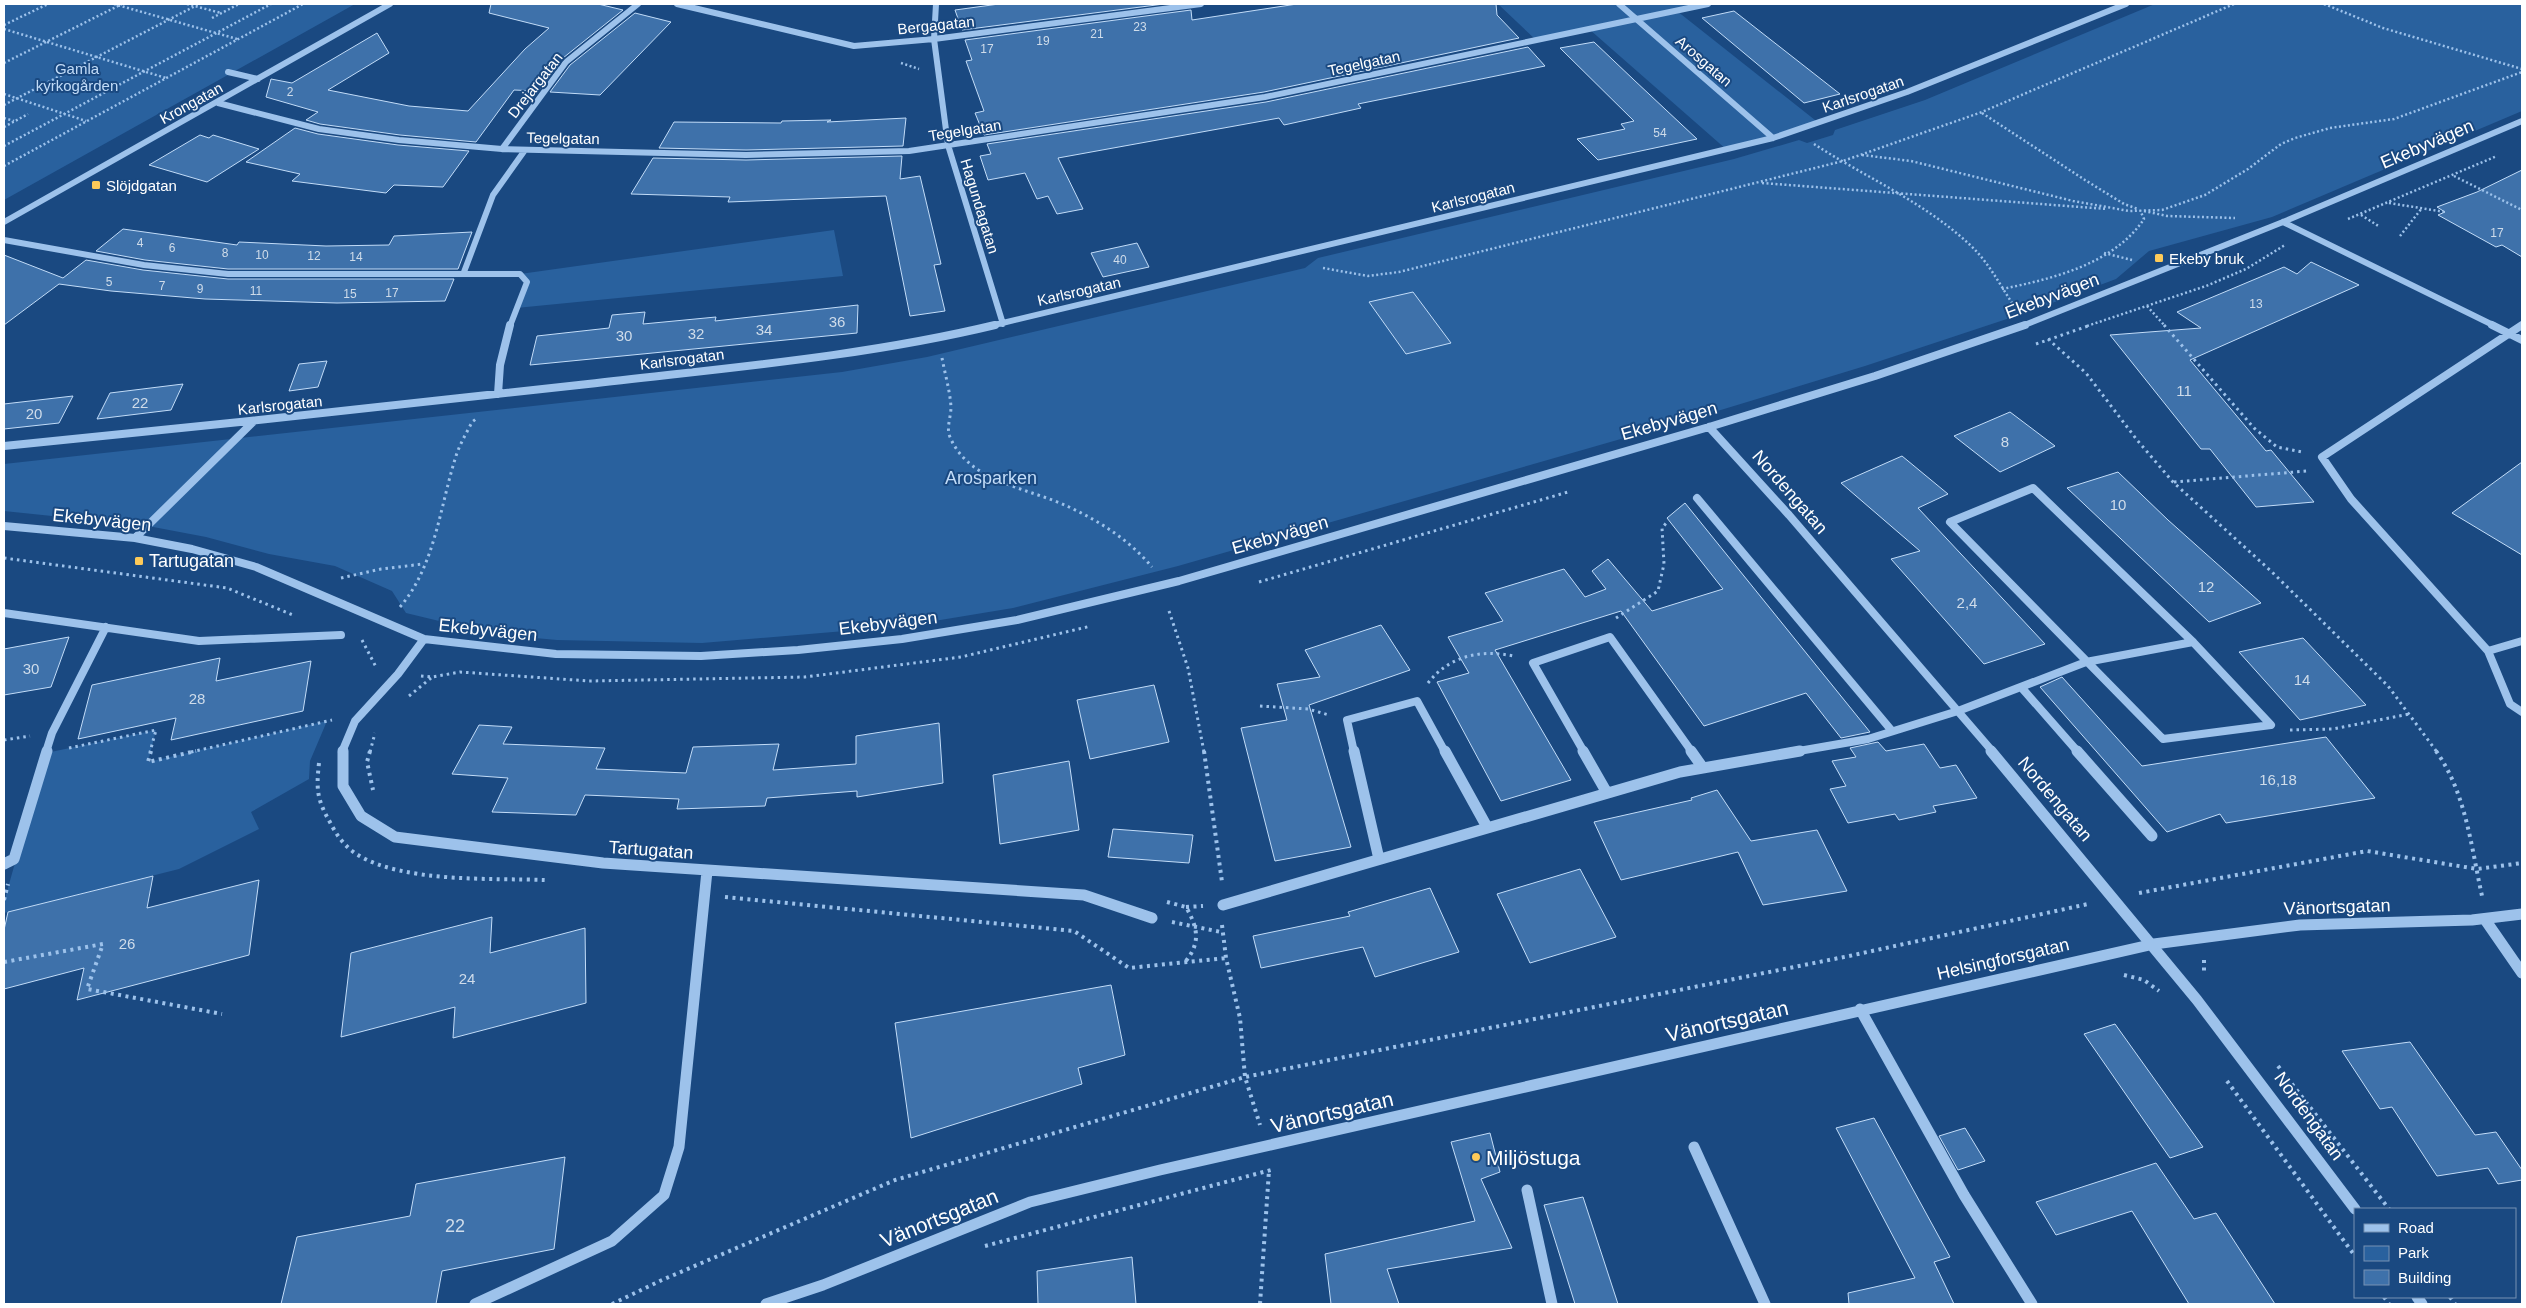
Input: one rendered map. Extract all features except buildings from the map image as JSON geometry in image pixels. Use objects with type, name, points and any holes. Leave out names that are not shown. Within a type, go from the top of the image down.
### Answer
[{"type":"street","name":"Krongatan","points":[[4,222],[218,103],[390,4]]},
{"type":"street","name":"Drejargatan","points":[[502,149],[566,62],[638,4]]},
{"type":"street","name":"Bergagatan","points":[[677,4],[854,46],[934,39],[1201,4]]},
{"type":"street","name":"Hagundagatan","points":[[936,4],[934,39],[948,145],[1003,324]]},
{"type":"street","name":"Arosgatan","points":[[1619,4],[1773,138]]},
{"type":"street","name":"Tegelgatan","points":[[218,103],[319,129],[400,140],[502,149],[746,155],[909,151],[1264,97],[1708,4]]},
{"type":"street","name":"Karlsrogatan","points":[[4,446],[253,422],[498,394],[845,353],[942,338],[1773,138],[1910,92],[2126,4]]},
{"type":"street","points":[[228,72],[258,80]]},
{"type":"street","name":"Ekebyvägen","points":[[4,526],[135,538],[192,549],[256,567],[424,639],[556,654],[700,656],[798,650],[902,639],[1017,620],[1179,581],[1709,427],[1875,376],[2026,325],[2283,222],[2522,121]]},
{"type":"street","points":[[464,272],[493,195],[525,150]]},
{"type":"street","points":[[2283,222],[2522,340]]},
{"type":"street","points":[[4,240],[120,262],[227,274],[337,275],[464,272],[520,274],[527,282],[516,308],[498,373],[498,394]]},
{"type":"street","points":[[2522,325],[2510,335],[2322,457],[2351,499],[2488,651],[2510,704],[2522,712]]},
{"type":"street","points":[[135,538],[253,422]]},
{"type":"street","name":"Nordengatan","points":[[1709,427],[1958,711],[2154,944],[2293,1122],[2354,1208]]},
{"type":"street","points":[[2033,488],[2194,642],[2271,725],[2163,739],[1950,522],[2033,488]]},
{"type":"street","points":[[1697,498],[1892,731]]},
{"type":"street","points":[[4,614],[199,641],[341,636]]},
{"type":"street","points":[[4,864],[14,859],[52,733],[106,627]]},
{"type":"street","points":[[1607,793],[1533,663],[1610,638],[1703,768]]},
{"type":"street","name":"Tartugatan","points":[[424,639],[398,674],[355,721],[341,754],[343,786],[361,816],[395,837],[603,863],[1084,895],[1152,918]]},
{"type":"street","points":[[2488,651],[2522,641]]},
{"type":"street","points":[[1223,905],[1379,858],[1680,772],[1868,739],[1958,711],[2086,662],[2194,642]]},
{"type":"street","points":[[2021,687],[2152,836]]},
{"type":"street","points":[[1379,858],[1347,720],[1417,701],[1487,828]]},
{"type":"street","points":[[476,1304],[612,1241],[664,1195],[679,1147],[707,871]]},
{"type":"street","name":"Vänortsgatan","points":[[2154,944],[2222,932],[2322,923],[2486,921],[2522,914]]},
{"type":"street","points":[[2486,921],[2522,973]]},
{"type":"street","name":"Helsingforsgatan","points":[[1860,1009],[2154,944]]},
{"type":"street","points":[[1860,1009],[1964,1195],[2032,1304]]},
{"type":"street","name":"Vänortsgatan","points":[[766,1304],[823,1285],[1030,1202],[1860,1009]]},
{"type":"street","points":[[1694,1147],[1765,1304]]},
{"type":"street","points":[[1527,1190],[1552,1304]]},
{"type":"path","points":[[4,25],[48,4]]},
{"type":"path","points":[[114,4],[121,4],[238,40]]},
{"type":"path","points":[[4,63],[121,4]]},
{"type":"path","points":[[187,4],[221,13]]},
{"type":"path","points":[[4,105],[200,4]]},
{"type":"path","points":[[212,18],[239,4]]},
{"type":"path","points":[[4,146],[271,4]]},
{"type":"path","points":[[4,166],[303,4]]},
{"type":"path","points":[[1299,253],[1322,267],[1342,272],[1368,276],[1399,272],[1843,161],[1982,112],[2234,4]]},
{"type":"path","points":[[2324,4],[2383,28],[2522,70]]},
{"type":"path","points":[[4,29],[166,78]]},
{"type":"path","points":[[1758,182],[1895,191],[2129,211],[2162,210],[2205,195],[2248,169],[2281,144],[2295,138],[2330,128],[2402,116],[2441,105],[2522,70]]},
{"type":"path","points":[[4,94],[87,121]]},
{"type":"path","points":[[1982,112],[2124,204],[2167,216],[2237,218]]},
{"type":"path","points":[[4,127],[28,114]]},
{"type":"path","points":[[4,118],[15,121]]},
{"type":"path","points":[[1795,131],[1932,213],[1970,245],[1988,267],[2026,325],[2049,340],[2086,373],[2137,440],[2173,482],[2272,572],[2388,686],[2449,769],[2456,787],[2477,869]]},
{"type":"path","points":[[2342,221],[2503,153]]},
{"type":"path","points":[[1860,155],[1910,161],[2072,201],[2129,211]]},
{"type":"path","points":[[2454,175],[2522,210]]},
{"type":"path","points":[[2388,202],[2446,212]]},
{"type":"path","points":[[2400,236],[2422,208]]},
{"type":"path","points":[[2002,289],[2056,276],[2104,253],[2131,237],[2144,219],[2140,210]]},
{"type":"path","points":[[2361,214],[2380,227]]},
{"type":"path","points":[[2030,346],[2147,306],[2246,269],[2305,234]]},
{"type":"path","points":[[2104,253],[2138,261]]},
{"type":"path","points":[[2147,306],[2254,428],[2277,447],[2322,457]]},
{"type":"path","points":[[942,338],[940,347],[951,409],[949,436],[961,455],[975,468],[996,480],[1054,500],[1088,516],[1138,548],[1154,570]]},
{"type":"path","points":[[363,640],[382,621],[408,601],[440,515],[458,452],[472,422],[494,409],[498,394]]},
{"type":"path","points":[[2173,482],[2330,469]]},
{"type":"path","points":[[1255,583],[1576,490]]},
{"type":"path","points":[[1610,638],[1614,621],[1623,610],[1654,595],[1661,583],[1662,528],[1668,521]]},
{"type":"path","points":[[4,558],[227,588],[294,615]]},
{"type":"path","points":[[341,578],[381,569],[423,564]]},
{"type":"path","points":[[1169,611],[1188,668],[1198,713],[1220,855],[1223,905],[1221,932],[1240,1018],[1245,1077],[1267,1146],[1270,1170],[1260,1304]]},
{"type":"path","points":[[363,640],[374,666],[398,674],[432,677],[460,672],[589,681],[805,677],[961,657],[1100,624]]},
{"type":"path","points":[[341,636],[363,640]]},
{"type":"path","points":[[1417,701],[1431,678],[1444,666],[1463,658],[1490,652],[1511,655],[1533,663]]},
{"type":"path","points":[[407,697],[432,677]]},
{"type":"path","points":[[1260,706],[1308,709],[1347,720]]},
{"type":"path","points":[[2271,725],[2298,732],[2346,726],[2410,714]]},
{"type":"path","points":[[46,753],[156,730],[148,762],[340,718],[355,721]]},
{"type":"path","points":[[376,731],[367,762],[373,790],[379,798]]},
{"type":"path","points":[[612,1304],[662,1280],[895,1180],[1245,1077],[1849,956],[2115,898],[2366,851],[2477,869],[2522,863]]},
{"type":"path","points":[[1157,900],[1186,907],[1196,922],[1198,940],[1195,952],[1185,962]]},
{"type":"path","points":[[1152,918],[1221,932]]},
{"type":"path","points":[[2204,975],[2203,962],[2222,932]]},
{"type":"path","points":[[4,962],[103,944],[87,989],[222,1014]]},
{"type":"path","points":[[2122,975],[2144,980],[2166,997]]},
{"type":"path","points":[[2276,1064],[2389,1208]]},
{"type":"path","points":[[2223,1075],[2354,1255]]},
{"type":"path","points":[[982,1247],[1279,1168]]},
{"type":"green space","name":"Gamla kyrkogården","points":[[4,4],[355,4],[4,200]]},
{"type":"green space","points":[[1498,4],[1708,4],[1677,11],[1820,124],[1727,150],[1589,29],[1536,40]]},
{"type":"green space","name":"Arosparken","points":[[2155,4],[2522,4],[2522,111],[2272,217],[2149,251],[2116,279],[2028,312],[1865,366],[1701,416],[1178,566],[1013,608],[904,626],[702,643],[557,640],[493,634],[406,613],[392,591],[335,566],[269,554],[206,537],[148,526],[4,511],[4,464],[842,372],[927,357],[1305,268],[1318,258],[1734,159],[1799,140],[1807,143],[1833,135],[1835,130],[1925,100]]},
{"type":"green space","points":[[834,230],[843,276],[516,308],[527,282],[520,274]]},
{"type":"green space","points":[[327,721],[310,761],[309,779],[251,812],[259,829],[179,869],[4,913],[4,902],[46,753],[156,730],[148,762]]},
{"type":"place","name":"Slöjdgatan","points":[[96,185]]},
{"type":"place","name":"Ekeby bruk","points":[[2159,258]]},
{"type":"place","name":"Tartugatan","points":[[139,561]]},
{"type":"place","name":"Miljöstuga","points":[[1476,1157]]}]
